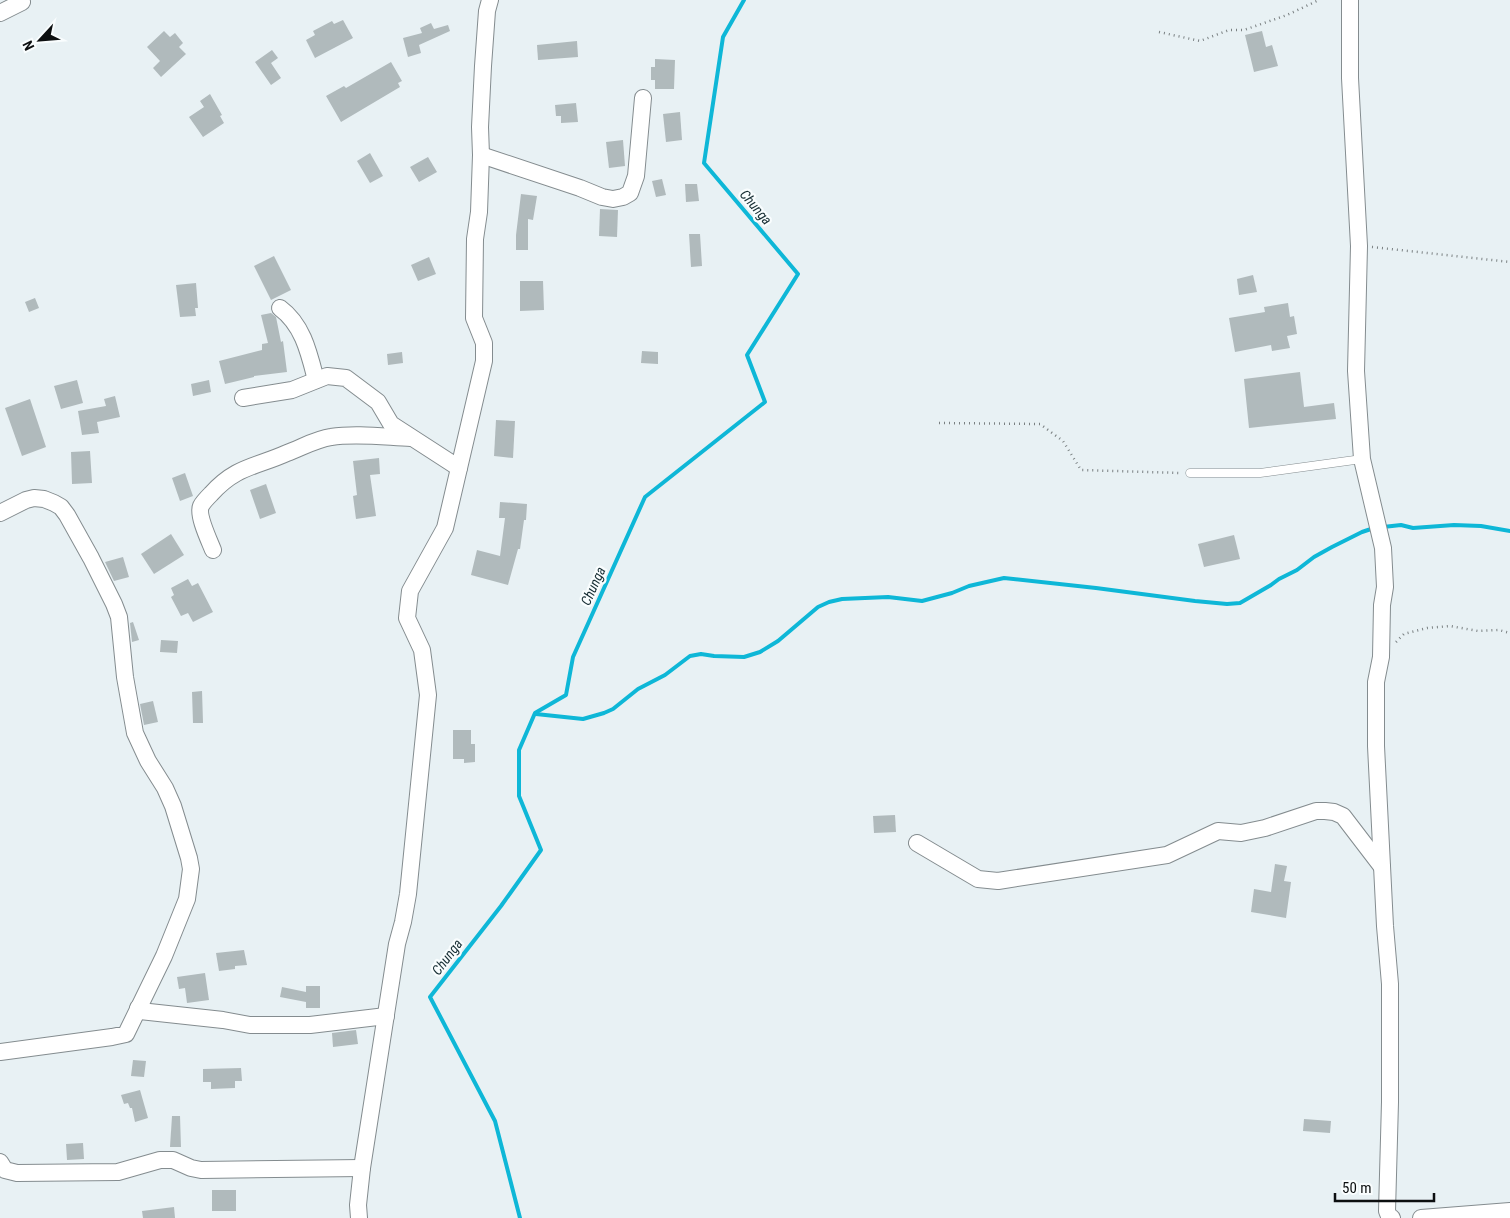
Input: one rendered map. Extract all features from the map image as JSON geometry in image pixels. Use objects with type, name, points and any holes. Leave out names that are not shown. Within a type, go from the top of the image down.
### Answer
[{"type":"street","points":[[359,1218],[358,1205],[362,1168],[397,944],[408,894],[428,695],[422,650],[407,618],[410,591],[445,528],[484,361],[484,343],[474,318],[475,238],[479,212],[482,155],[480,127],[482,75],[487,12],[490,0]]},
{"type":"street","points":[[1350,0],[1350,78],[1359,246],[1356,371],[1362,459],[1383,548],[1385,587],[1382,604],[1381,657],[1376,682],[1376,746],[1385,926],[1390,984],[1390,1102],[1387,1211],[1392,1218]]},
{"type":"street","points":[[0,13],[22,2]]},
{"type":"street","points":[[482,155],[602,197],[623,197],[630,193],[636,176],[643,98]]},
{"type":"street","points":[[280,308],[288,314],[306,342],[316,380]]},
{"type":"street","points":[[243,398],[292,390],[327,376],[346,378],[378,402],[392,424],[459,468]]},
{"type":"street","points":[[213,550],[201,517],[200,508],[213,492],[236,472],[330,437],[412,438]]},
{"type":"street","points":[[0,513],[34,498],[54,503],[61,507],[67,515],[91,558],[114,604],[118,617],[125,677],[135,734],[173,806],[191,869],[187,899],[164,956],[126,1034],[0,1052]]},
{"type":"street","points":[[918,843],[978,880],[998,881],[1167,855],[1218,831],[1241,833],[1265,828],[1316,811],[1325,811],[1343,816],[1382,867]]},
{"type":"street","points":[[138,1008],[140,1011],[232,1021],[250,1025],[310,1025],[386,1016]]},
{"type":"street","points":[[0,1162],[5,1170],[17,1172],[118,1172],[160,1160],[173,1160],[201,1170],[362,1168]]},
{"type":"street","points":[[1421,1218],[1510,1211]]},
{"type":"lane","points":[[1190,473],[1260,473],[1362,459]]},
{"type":"path","points":[[1159,32],[1200,41],[1229,30],[1244,30],[1287,15],[1319,0]]},
{"type":"path","points":[[1359,246],[1510,262]]},
{"type":"path","points":[[939,423],[1040,424],[1063,441],[1081,470],[1190,473]]},
{"type":"path","points":[[1381,657],[1404,634],[1427,628],[1450,626],[1478,631],[1499,630],[1510,633]]},
{"type":"building","points":[[343,20],[353,38],[315,58],[306,40],[315,35],[313,31],[332,21],[334,24]]},
{"type":"building","points":[[431,23],[434,29],[448,25],[450,31],[419,45],[421,53],[408,57],[403,38],[422,33],[420,28]]},
{"type":"building","points":[[164,31],[170,37],[175,33],[183,43],[179,47],[186,54],[161,77],[153,68],[160,61],[147,47]]},
{"type":"building","points":[[1262,31],[1266,47],[1272,45],[1278,66],[1254,72],[1245,35]]},
{"type":"building","points":[[577,41],[578,57],[538,60],[537,45]]},
{"type":"building","points":[[272,50],[278,58],[271,63],[281,78],[271,85],[255,62]]},
{"type":"building","points":[[655,59],[675,60],[674,89],[655,89],[655,80],[651,80],[651,67],[655,67]]},
{"type":"building","points":[[391,62],[402,81],[398,83],[400,87],[341,122],[326,96],[344,86],[346,88]]},
{"type":"building","points":[[210,94],[222,115],[220,116],[224,123],[203,137],[189,117],[204,107],[200,101]]},
{"type":"building","points":[[576,103],[578,122],[561,123],[561,116],[556,116],[555,105]]},
{"type":"building","points":[[680,112],[682,140],[666,142],[663,114]]},
{"type":"building","points":[[623,140],[625,166],[609,168],[606,142]]},
{"type":"building","points":[[370,153],[383,176],[370,183],[357,161]]},
{"type":"building","points":[[428,157],[437,172],[419,182],[410,167]]},
{"type":"building","points":[[662,179],[666,195],[656,197],[652,181]]},
{"type":"building","points":[[685,184],[697,184],[699,201],[686,202]]},
{"type":"building","points":[[521,194],[537,196],[533,220],[528,219],[528,250],[516,250]]},
{"type":"building","points":[[600,209],[618,210],[617,237],[599,236]]},
{"type":"building","points":[[689,234],[700,234],[702,266],[691,267]]},
{"type":"building","points":[[274,256],[291,290],[271,300],[254,266]]},
{"type":"building","points":[[429,257],[436,274],[418,281],[411,265]]},
{"type":"building","points":[[1253,275],[1257,292],[1239,295],[1237,279]]},
{"type":"building","points":[[520,281],[543,281],[544,310],[520,311]]},
{"type":"building","points":[[196,283],[198,308],[195,308],[196,316],[180,317],[176,285]]},
{"type":"building","points":[[35,298],[39,308],[29,312],[25,302]]},
{"type":"building","points":[[1288,303],[1290,317],[1294,316],[1297,334],[1287,336],[1290,348],[1272,351],[1271,345],[1235,352],[1229,318],[1265,312],[1264,307]]},
{"type":"building","points":[[271,313],[276,317],[281,342],[283,341],[287,372],[254,376],[225,384],[219,361],[262,350],[262,344],[268,343],[261,315]]},
{"type":"building","points":[[642,351],[658,352],[658,364],[641,363]]},
{"type":"building","points":[[402,352],[403,363],[388,365],[387,354]]},
{"type":"building","points":[[1300,372],[1304,407],[1334,403],[1336,419],[1249,428],[1244,379]]},
{"type":"building","points":[[77,380],[83,403],[61,409],[54,386]]},
{"type":"building","points":[[209,380],[211,392],[193,396],[191,384]]},
{"type":"building","points":[[115,396],[120,417],[97,422],[99,433],[82,435],[78,411],[106,406],[104,399]]},
{"type":"building","points":[[30,399],[46,447],[22,456],[5,408]]},
{"type":"building","points":[[496,420],[515,421],[513,458],[494,456]]},
{"type":"building","points":[[90,451],[92,483],[72,484],[71,452]]},
{"type":"building","points":[[379,458],[380,474],[370,475],[376,516],[356,519],[353,496],[357,495],[353,461]]},
{"type":"building","points":[[185,473],[193,496],[180,501],[172,478]]},
{"type":"building","points":[[266,484],[276,513],[260,519],[250,490]]},
{"type":"building","points":[[500,502],[527,504],[520,549],[518,549],[508,585],[471,575],[477,550],[500,556],[505,518],[499,518]]},
{"type":"building","points":[[171,534],[184,555],[154,574],[141,554]]},
{"type":"building","points":[[1234,535],[1240,559],[1204,567],[1198,544]]},
{"type":"building","points":[[123,557],[129,577],[114,581],[105,562]]},
{"type":"building","points":[[188,579],[192,586],[198,583],[213,612],[193,622],[188,613],[181,616],[171,597],[174,595],[171,588]]},
{"type":"building","points":[[133,622],[139,640],[132,642],[130,623]]},
{"type":"building","points":[[161,640],[178,641],[177,653],[160,652]]},
{"type":"building","points":[[202,691],[203,723],[193,723],[192,692]]},
{"type":"building","points":[[153,701],[158,722],[144,725],[140,704]]},
{"type":"building","points":[[453,730],[471,730],[471,744],[475,744],[475,762],[464,763],[464,759],[453,759]]},
{"type":"building","points":[[895,815],[896,832],[874,833],[873,816]]},
{"type":"building","points":[[1275,864],[1287,866],[1284,881],[1291,882],[1286,918],[1251,912],[1254,889],[1271,892]]},
{"type":"building","points":[[244,950],[247,965],[235,966],[235,969],[219,971],[216,953]]},
{"type":"building","points":[[205,973],[209,1000],[187,1003],[185,988],[179,989],[177,977]]},
{"type":"building","points":[[306,986],[320,986],[320,1008],[306,1008],[306,1002],[280,997],[282,987],[306,992]]},
{"type":"building","points":[[356,1030],[358,1044],[333,1047],[332,1033]]},
{"type":"building","points":[[133,1060],[146,1061],[144,1077],[131,1076]]},
{"type":"building","points":[[241,1068],[242,1081],[235,1081],[235,1088],[211,1089],[211,1082],[203,1082],[203,1069]]},
{"type":"building","points":[[140,1090],[148,1118],[135,1122],[132,1108],[130,1108],[128,1103],[124,1104],[121,1095]]},
{"type":"building","points":[[172,1116],[180,1116],[181,1147],[170,1147]]},
{"type":"building","points":[[1304,1119],[1331,1121],[1330,1133],[1303,1131]]},
{"type":"building","points":[[83,1143],[84,1159],[67,1160],[66,1144]]},
{"type":"building","points":[[212,1190],[236,1190],[236,1211],[212,1211]]},
{"type":"building","points":[[174,1207],[175,1218],[143,1218],[142,1211]]},
{"type":"waterway","name":"Chunga","points":[[520,1218],[495,1121],[430,997],[501,906],[541,850],[519,796],[519,750],[535,713],[566,695],[573,657],[645,497],[765,402],[747,355],[798,274],[704,163],[723,37],[744,0]]},
{"type":"waterway","points":[[1383,527],[1401,525],[1413,528],[1454,525],[1481,526],[1510,531]]},
{"type":"waterway","points":[[536,714],[583,719],[604,713],[613,709],[638,689],[665,675],[690,656],[701,654],[744,657],[760,652],[778,641],[818,607],[842,599],[888,597],[922,601],[969,586],[1004,578],[1195,601],[1227,604],[1240,603],[1297,570],[1314,557],[1362,532],[1374,528]]}]
